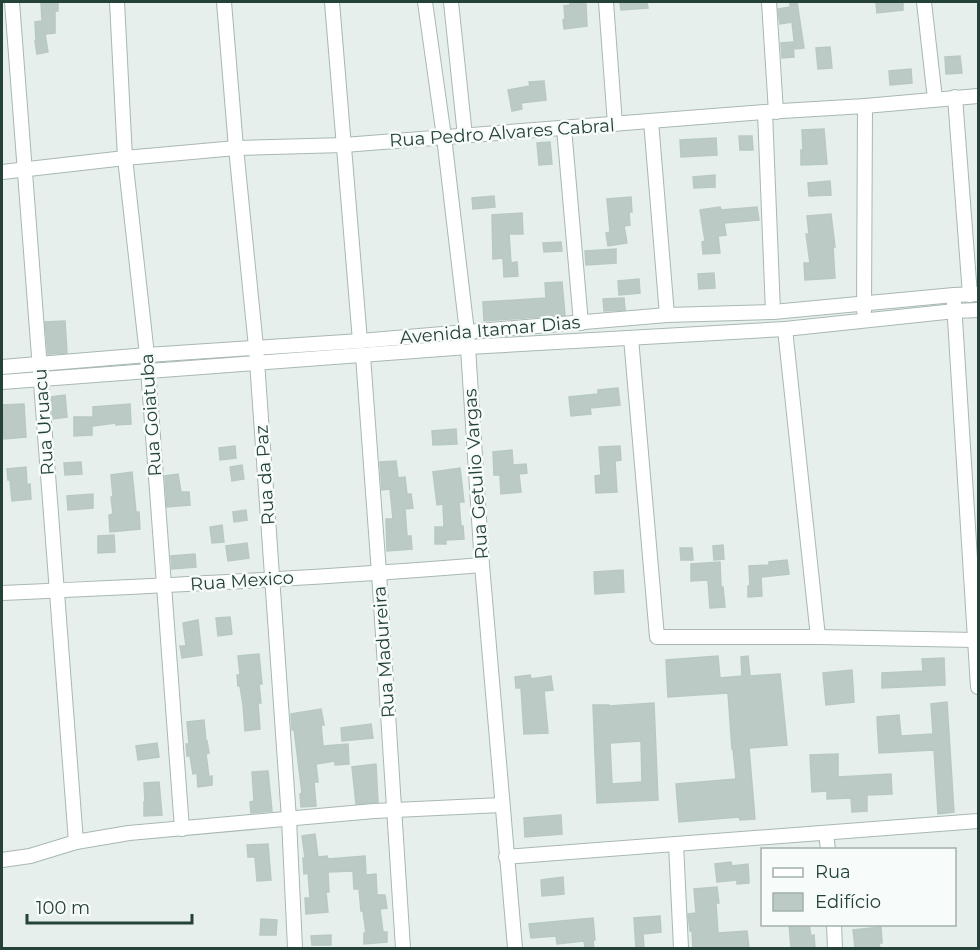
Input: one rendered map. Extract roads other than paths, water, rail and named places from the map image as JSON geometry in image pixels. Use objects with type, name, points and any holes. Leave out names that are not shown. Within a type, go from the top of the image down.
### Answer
[{"type":"street","name":"Rua Uruacu","points":[[12,2],[76,842]]},
{"type":"street","name":"Rua Goiatuba","points":[[117,2],[125,158],[147,355],[182,829]]},
{"type":"street","name":"Rua da Paz","points":[[224,2],[256,347],[296,948]]},
{"type":"street","points":[[332,2],[360,341]]},
{"type":"street","name":"Rua Getulio Vargas","points":[[425,2],[444,137],[467,332],[482,565],[515,948]]},
{"type":"street","points":[[452,2],[465,135]]},
{"type":"street","points":[[606,2],[615,124]]},
{"type":"street","points":[[769,2],[773,312]]},
{"type":"street","points":[[924,2],[934,99]]},
{"type":"street","name":"Rua Pedro Alvares Cabral","points":[[2,172],[236,148],[344,145],[978,96]]},
{"type":"street","points":[[955,98],[974,294]]},
{"type":"street","points":[[864,321],[865,106]]},
{"type":"street","points":[[651,121],[667,315]]},
{"type":"street","points":[[564,128],[580,323]]},
{"type":"street","name":"Avenida Itamar Dias","points":[[2,367],[360,341],[667,315],[773,312],[974,294]]},
{"type":"street","points":[[954,295],[976,613],[978,687]]},
{"type":"street","name":"Avenida Itamar Dias","points":[[2,382],[468,347],[785,329],[978,310]]},
{"type":"street","points":[[785,329],[818,637]]},
{"type":"street","points":[[631,338],[657,637],[975,640]]},
{"type":"street","name":"Rua Madureira","points":[[363,356],[403,948]]},
{"type":"street","name":"Rua Mexico","points":[[2,593],[163,586],[482,565]]},
{"type":"street","points":[[2,860],[30,856],[76,842],[129,833],[394,811],[501,805]]},
{"type":"street","points":[[506,857],[978,821]]},
{"type":"street","points":[[826,833],[828,848]]},
{"type":"street","points":[[676,844],[681,948]]},
{"type":"street","points":[[834,926],[835,948]]}]
